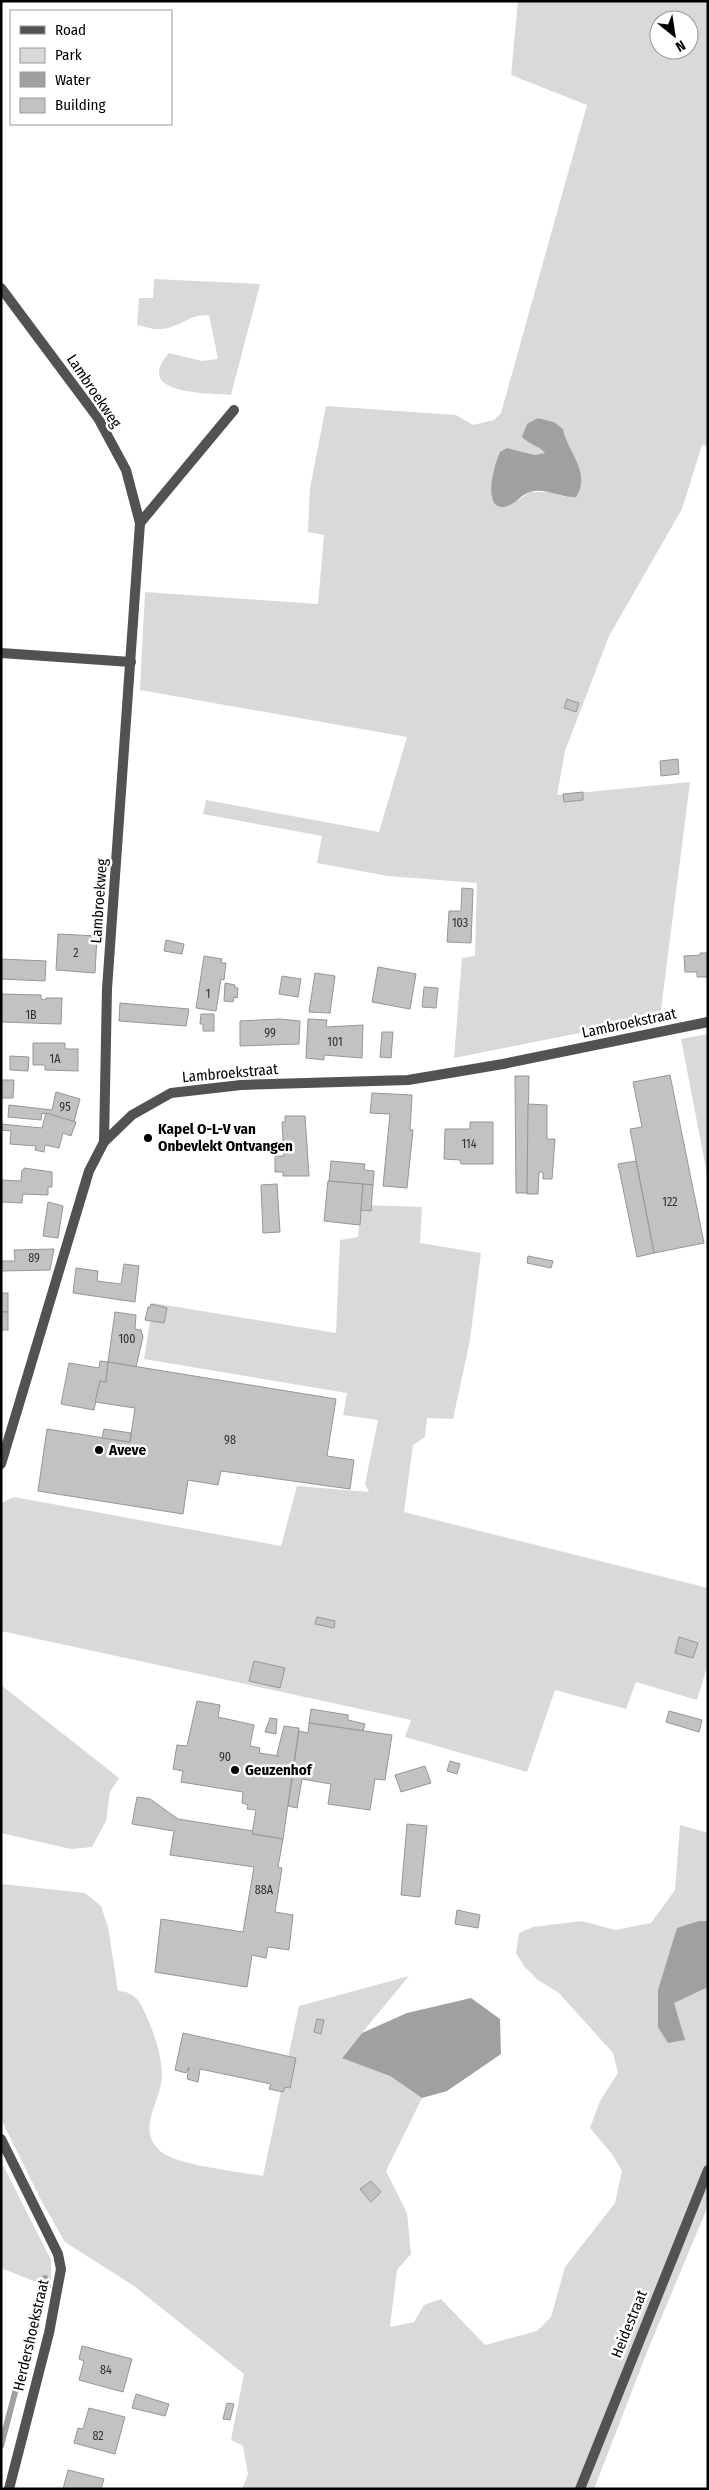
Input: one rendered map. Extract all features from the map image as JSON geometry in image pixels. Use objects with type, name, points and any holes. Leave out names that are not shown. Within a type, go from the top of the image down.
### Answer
[{"type":"street","name":"Lambroekweg","points":[[1,288],[98,418],[126,470],[140,523],[107,990],[104,1142]]},
{"type":"street","points":[[140,523],[234,410]]},
{"type":"street","points":[[1,653],[131,662]]},
{"type":"street","name":"Lambroekstraat","points":[[1,1464],[89,1171],[104,1142],[132,1115],[171,1094],[242,1086],[408,1080],[503,1064],[708,1022]]},
{"type":"street","name":"Herdershoekstraat","points":[[1,2139],[58,2254],[62,2269],[49,2333],[10,2489]]},
{"type":"street","name":"Heidestraat","points":[[580,2489],[708,2170]]},
{"type":"green space","points":[[518,1],[708,1],[708,446],[702,445],[682,509],[609,636],[565,751],[557,795],[690,782],[660,1017],[454,1058],[462,958],[475,956],[477,883],[388,876],[317,863],[322,836],[203,814],[206,800],[379,832],[407,737],[140,690],[145,592],[318,604],[324,535],[308,532],[310,488],[326,406],[456,415],[473,425],[494,420],[501,413],[587,105],[511,75]],"holes":[[[538,418],[554,422],[562,429],[565,441],[566,497],[551,492],[530,492],[518,500],[491,498],[507,448],[535,455],[545,453],[538,446],[525,440]]]},
{"type":"green space","points":[[154,279],[260,284],[231,395],[206,394],[178,389],[166,384],[160,377],[160,367],[169,353],[202,361],[218,359],[209,315],[195,317],[160,329],[137,325],[139,298],[153,298]]},
{"type":"green space","points":[[708,1034],[708,1179],[681,1039]]},
{"type":"green space","points":[[361,1205],[422,1207],[420,1243],[481,1253],[470,1340],[453,1419],[427,1418],[425,1437],[413,1445],[404,1512],[708,1588],[708,1664],[697,1700],[636,1682],[626,1709],[555,1690],[527,1772],[405,1737],[411,1720],[1,1631],[1,1503],[14,1497],[281,1546],[297,1486],[369,1492],[365,1484],[378,1420],[343,1415],[347,1393],[144,1359],[153,1303],[336,1333],[340,1240],[358,1237]]},
{"type":"green space","points":[[1,1685],[119,1778],[110,1792],[106,1821],[92,1847],[71,1849],[1,1833]]},
{"type":"green space","points":[[680,1825],[708,1833],[708,2206],[649,2347],[594,2489],[242,2489],[248,2474],[243,2446],[231,2440],[244,2374],[134,2286],[65,2242],[42,2202],[1,2119],[1,1884],[85,1893],[101,1906],[108,1927],[118,1991],[129,1993],[138,2000],[152,2029],[159,2053],[162,2075],[151,2118],[150,2135],[160,2151],[168,2156],[193,2164],[263,2176],[299,2006],[409,1976],[342,2057],[390,2076],[422,2098],[386,2171],[407,2213],[411,2254],[397,2270],[390,2327],[414,2322],[424,2305],[441,2299],[485,2345],[537,2331],[551,2317],[565,2267],[615,2203],[622,2171],[612,2154],[590,2128],[600,2101],[618,2073],[613,2053],[559,1993],[538,1980],[524,1966],[516,1953],[519,1933],[533,1927],[582,1921],[615,1930],[651,1923],[675,1890]]},
{"type":"green space","points":[[1,2161],[51,2260],[51,2288],[1,2268]]},
{"type":"water","points":[[538,418],[554,422],[563,429],[565,438],[580,471],[580,488],[576,497],[536,491],[526,494],[506,506],[496,505],[491,492],[495,465],[500,452],[507,448],[535,455],[545,453],[522,437],[527,424]]},
{"type":"water","points":[[699,1921],[708,1921],[708,1987],[674,2003],[685,2040],[668,2043],[658,2027],[658,1990],[677,1928]]},
{"type":"water","points":[[471,1998],[500,2019],[501,2054],[447,2091],[422,2098],[390,2076],[342,2058],[362,2033],[407,2013]]},
{"type":"building","points":[[567,699],[579,703],[576,712],[564,708]]},
{"type":"building","points":[[678,759],[679,774],[661,776],[660,761]]},
{"type":"building","points":[[583,792],[583,800],[564,802],[563,794]]},
{"type":"building","points":[[462,888],[473,889],[471,943],[447,942],[449,911],[461,911]]},
{"type":"building","points":[[58,934],[97,936],[95,973],[56,970]]},
{"type":"building","points":[[166,940],[184,944],[182,954],[164,951]]},
{"type":"building","points":[[700,953],[708,953],[708,977],[697,977],[697,972],[685,972],[684,956],[701,955]]},
{"type":"building","points":[[204,956],[222,959],[221,963],[226,963],[224,980],[221,979],[216,1011],[196,1008]]},
{"type":"building","points":[[1,959],[46,961],[45,981],[1,979]]},
{"type":"building","points":[[378,967],[416,974],[410,1009],[372,1002]]},
{"type":"building","points":[[315,973],[335,976],[330,1013],[309,1012]]},
{"type":"building","points":[[282,976],[301,979],[298,997],[279,994]]},
{"type":"building","points":[[225,983],[235,985],[235,988],[238,988],[237,998],[234,997],[233,1002],[224,1001]]},
{"type":"building","points":[[424,987],[438,988],[436,1008],[422,1007]]},
{"type":"building","points":[[1,994],[41,995],[41,999],[46,1000],[46,998],[62,998],[61,1024],[1,1022]]},
{"type":"building","points":[[120,1003],[189,1009],[186,1026],[119,1021]]},
{"type":"building","points":[[201,1014],[214,1014],[214,1031],[203,1031],[203,1024],[200,1024]]},
{"type":"building","points":[[280,1019],[300,1021],[299,1044],[240,1046],[240,1021]]},
{"type":"building","points":[[308,1019],[327,1020],[326,1027],[363,1025],[362,1058],[324,1055],[324,1060],[306,1058]]},
{"type":"building","points":[[382,1032],[393,1032],[391,1058],[380,1057]]},
{"type":"building","points":[[33,1043],[65,1043],[65,1049],[78,1049],[78,1071],[45,1070],[45,1065],[33,1065]]},
{"type":"building","points":[[10,1056],[29,1057],[28,1071],[10,1070]]},
{"type":"building","points":[[670,1075],[704,1243],[654,1253],[630,1129],[642,1127],[633,1082]]},
{"type":"building","points":[[515,1076],[529,1076],[527,1193],[516,1193]]},
{"type":"building","points":[[1,1080],[14,1080],[13,1098],[1,1098]]},
{"type":"building","points":[[56,1092],[80,1099],[74,1122],[42,1113],[41,1120],[8,1117],[9,1105],[52,1110]]},
{"type":"building","points":[[372,1093],[412,1095],[410,1130],[413,1130],[407,1188],[383,1186],[390,1114],[370,1113]]},
{"type":"building","points":[[528,1104],[547,1105],[547,1139],[555,1139],[552,1179],[543,1179],[543,1172],[539,1172],[538,1194],[527,1194]]},
{"type":"building","points":[[46,1113],[76,1122],[71,1136],[63,1133],[59,1148],[45,1145],[44,1152],[35,1150],[36,1146],[10,1144],[11,1131],[1,1130],[1,1124],[42,1128]]},
{"type":"building","points":[[285,1116],[305,1116],[309,1176],[283,1176],[283,1172],[275,1172],[275,1156],[284,1156],[282,1122],[285,1122]]},
{"type":"building","points":[[470,1122],[493,1122],[493,1164],[461,1164],[460,1160],[444,1159],[445,1129],[470,1129]]},
{"type":"building","points":[[331,1161],[365,1164],[364,1170],[374,1171],[373,1185],[329,1181]]},
{"type":"building","points":[[636,1161],[654,1253],[637,1257],[618,1164]]},
{"type":"building","points":[[24,1168],[52,1172],[52,1187],[48,1187],[48,1195],[23,1194],[22,1203],[1,1202],[1,1180],[21,1181]]},
{"type":"building","points":[[328,1181],[363,1184],[360,1225],[324,1221]]},
{"type":"building","points":[[277,1184],[280,1232],[263,1233],[261,1185]]},
{"type":"building","points":[[363,1184],[373,1185],[371,1211],[361,1210]]},
{"type":"building","points":[[48,1202],[63,1206],[58,1238],[43,1236]]},
{"type":"building","points":[[54,1249],[50,1270],[1,1271],[1,1261],[15,1261],[14,1250]]},
{"type":"building","points":[[528,1256],[553,1261],[551,1268],[527,1263]]},
{"type":"building","points":[[124,1264],[139,1266],[135,1302],[73,1293],[76,1268],[98,1271],[97,1281],[121,1284]]},
{"type":"building","points":[[1,1293],[8,1293],[8,1312],[1,1312]]},
{"type":"building","points":[[151,1304],[167,1308],[164,1323],[145,1320],[148,1307]]},
{"type":"building","points":[[1,1312],[8,1312],[8,1330],[1,1330]]},
{"type":"building","points":[[115,1312],[136,1315],[135,1329],[141,1330],[143,1337],[136,1367],[108,1362]]},
{"type":"building","points":[[100,1361],[108,1362],[106,1382],[100,1381],[94,1410],[61,1404],[69,1363],[99,1368]]},
{"type":"building","points":[[108,1362],[336,1399],[327,1456],[354,1460],[350,1489],[221,1471],[218,1485],[188,1480],[183,1514],[38,1491],[47,1429],[130,1442],[135,1408],[95,1402],[100,1381],[106,1382]]},
{"type":"building","points":[[104,1429],[131,1433],[130,1442],[102,1438]]},
{"type":"building","points":[[317,1617],[335,1621],[334,1628],[315,1624]]},
{"type":"building","points":[[679,1637],[698,1643],[693,1658],[675,1653]]},
{"type":"building","points":[[254,1661],[285,1668],[280,1688],[249,1681]]},
{"type":"building","name":"Geuzenhof","points":[[197,1701],[220,1705],[218,1717],[254,1725],[250,1746],[260,1748],[259,1753],[279,1756],[277,1754],[284,1726],[299,1728],[283,1839],[252,1834],[256,1810],[247,1809],[248,1805],[242,1803],[243,1792],[181,1782],[183,1771],[173,1769],[177,1745],[187,1746]]},
{"type":"building","points":[[311,1709],[348,1715],[348,1720],[365,1724],[363,1731],[309,1723]]},
{"type":"building","points":[[669,1711],[702,1720],[699,1732],[666,1722]]},
{"type":"building","points":[[270,1718],[277,1719],[276,1734],[265,1732]]},
{"type":"building","points":[[309,1723],[392,1735],[385,1780],[375,1779],[370,1810],[328,1804],[331,1784],[302,1779],[297,1808],[288,1806],[299,1731],[308,1733]]},
{"type":"building","points":[[450,1761],[460,1764],[457,1774],[447,1771]]},
{"type":"building","points":[[425,1766],[431,1783],[401,1792],[395,1775]]},
{"type":"building","points":[[137,1797],[150,1799],[178,1819],[253,1831],[252,1834],[283,1839],[278,1867],[282,1868],[275,1912],[293,1915],[289,1950],[268,1947],[266,1958],[252,1955],[247,1987],[155,1972],[161,1919],[243,1932],[254,1867],[170,1855],[174,1831],[132,1824]]},
{"type":"building","points":[[407,1824],[427,1826],[420,1897],[401,1895]]},
{"type":"building","points":[[457,1910],[480,1915],[478,1928],[455,1924]]},
{"type":"building","points":[[317,2019],[324,2020],[321,2034],[314,2032]]},
{"type":"building","points":[[183,2033],[296,2058],[290,2088],[285,2087],[283,2092],[269,2089],[271,2084],[200,2069],[198,2082],[187,2079],[189,2067],[186,2073],[175,2070]]},
{"type":"building","points":[[371,2181],[381,2192],[371,2202],[360,2189]]},
{"type":"building","points":[[82,2346],[132,2359],[123,2392],[79,2380],[84,2361],[79,2359]]},
{"type":"building","points":[[136,2394],[169,2404],[165,2416],[132,2408]]},
{"type":"building","points":[[227,2403],[234,2404],[230,2420],[223,2419]]},
{"type":"building","points":[[89,2408],[125,2417],[115,2454],[74,2443],[78,2428],[83,2429]]},
{"type":"building","points":[[68,2470],[104,2479],[101,2489],[63,2489]]},
{"type":"waterway","points":[[1,2446],[45,2278]]},
{"type":"place","name":"Kapel O-L-V van Onbevlekt Ontvangen","points":[[148,1138]]},
{"type":"place","name":"Aveve","points":[[99,1450]]},
{"type":"place","name":"Geuzenhof","points":[[235,1770]]}]
